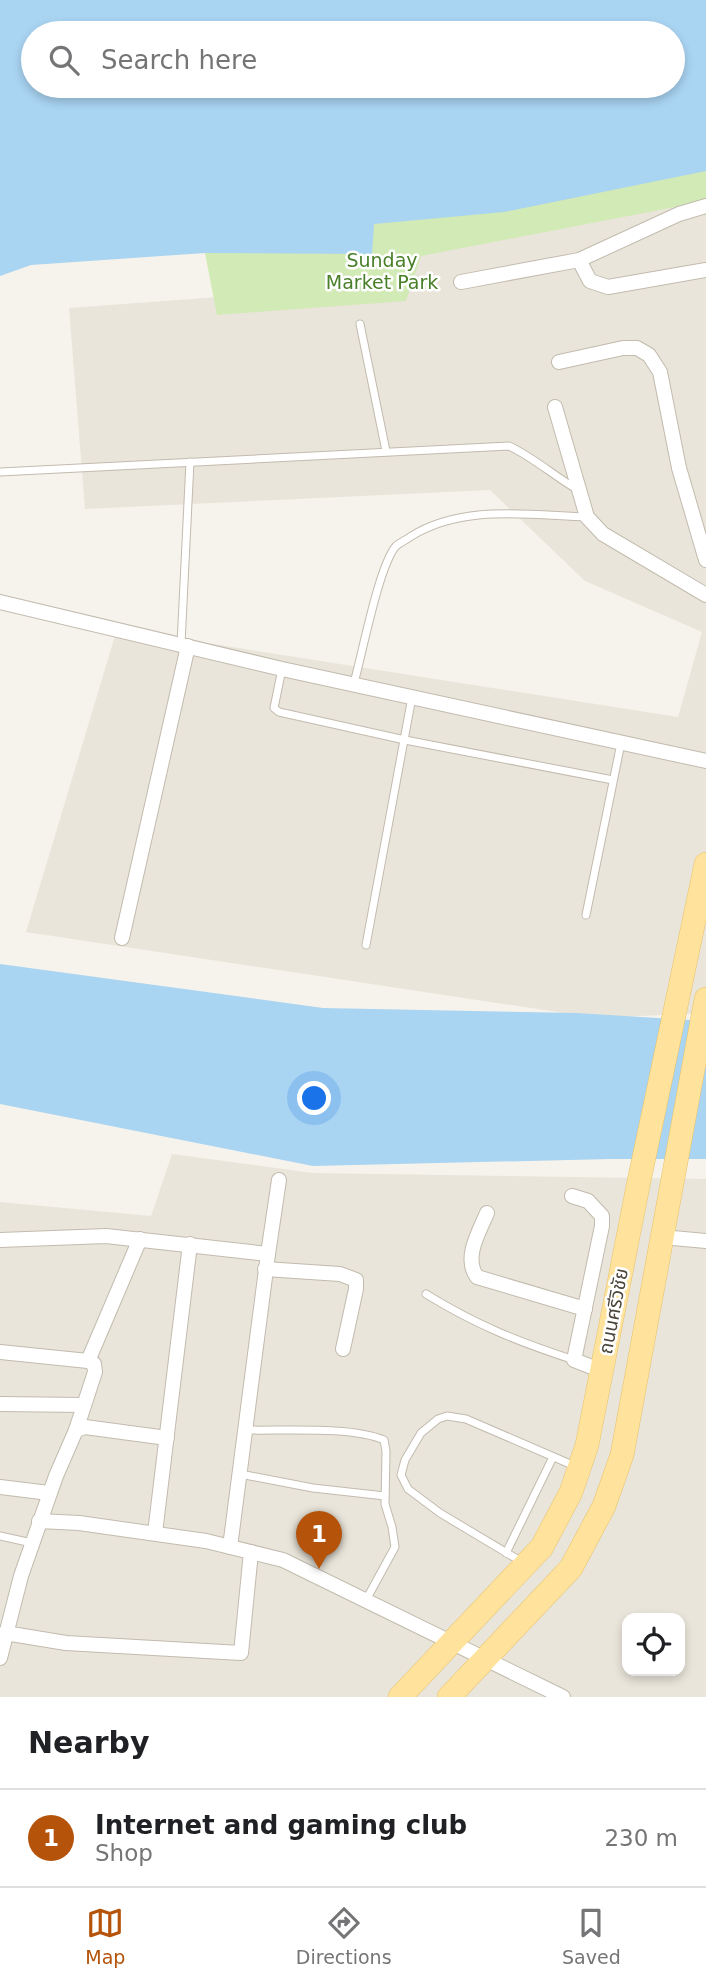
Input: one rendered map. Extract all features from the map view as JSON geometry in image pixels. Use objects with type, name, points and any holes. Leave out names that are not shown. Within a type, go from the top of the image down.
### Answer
[{"type":"main road","name":"ถนนศรีวิชัย","points":[[400,1697],[452,1642],[516,1558],[542,1547],[571,1492],[587,1445],[685,956],[706,864]]},
{"type":"main road","name":"ถนนศรีวิชัย","points":[[449,1697],[571,1568],[604,1506],[622,1455],[706,999]]},
{"type":"street","points":[[461,282],[579,260],[679,214],[706,206]]},
{"type":"street","points":[[579,260],[590,281],[608,287],[706,270]]},
{"type":"street","points":[[559,362],[623,348],[637,348],[649,355],[660,372],[679,468],[706,560]]},
{"type":"street","points":[[555,407],[587,517],[603,534],[706,595]]},
{"type":"street","points":[[0,602],[282,669],[706,761]]},
{"type":"street","points":[[122,938],[184,645]]},
{"type":"street","points":[[230,1547],[279,1180]]},
{"type":"street","points":[[572,1196],[588,1201],[602,1216],[574,1360],[602,1371]]},
{"type":"street","points":[[486,1213],[470,1259],[471,1269],[477,1277],[585,1309]]},
{"type":"street","points":[[0,1240],[106,1236],[268,1254]]},
{"type":"street","points":[[662,1237],[706,1241]]},
{"type":"street","points":[[88,1361],[140,1240]]},
{"type":"street","points":[[155,1534],[190,1244]]},
{"type":"street","points":[[265,1269],[340,1274],[356,1280],[343,1349]]},
{"type":"street","points":[[0,1352],[88,1361],[94,1364],[95,1372],[76,1430],[39,1521],[0,1655]]},
{"type":"street","points":[[0,1404],[84,1405]]},
{"type":"street","points":[[76,1430],[85,1427],[167,1438]]},
{"type":"street","points":[[0,1487],[49,1493]]},
{"type":"street","points":[[39,1521],[79,1523],[155,1534],[230,1547],[283,1560],[563,1697]]},
{"type":"street","points":[[5,1633],[66,1643],[242,1653],[251,1552]]},
{"type":"lane","points":[[360,324],[386,451]]},
{"type":"lane","points":[[0,472],[509,446],[524,453],[547,472],[578,490]]},
{"type":"lane","points":[[184,645],[190,462]]},
{"type":"lane","points":[[355,684],[386,564],[396,546],[422,530],[464,516],[492,514],[587,517]]},
{"type":"lane","points":[[282,669],[274,708],[279,712],[405,740],[613,780]]},
{"type":"lane","points":[[366,945],[413,696]]},
{"type":"lane","points":[[586,915],[621,743]]},
{"type":"lane","points":[[426,1294],[457,1313],[513,1340],[574,1360]]},
{"type":"lane","points":[[553,1457],[516,1558],[440,1513],[408,1489],[401,1475],[405,1460],[421,1433],[447,1416],[466,1419],[579,1468]]},
{"type":"lane","points":[[245,1430],[354,1432],[384,1440],[385,1496],[395,1547],[366,1600]]},
{"type":"lane","points":[[239,1474],[313,1488],[385,1496]]},
{"type":"lane","points":[[0,1536],[32,1543]]},
{"type":"shaded area","points":[[706,183],[706,1013],[597,1018],[26,932],[117,629],[678,717],[702,632],[585,581],[490,490],[85,509],[69,308],[393,284],[408,242]]},
{"type":"shaded area","points":[[172,1154],[313,1173],[706,1179],[706,1697],[0,1697],[0,1202],[151,1216]]},
{"type":"green space","name":"Sunday Market Park","points":[[706,154],[706,201],[421,256],[406,301],[217,315],[205,253],[364,245],[364,214]]},
{"type":"water","points":[[0,0],[706,0],[706,171],[504,212],[374,224],[372,254],[205,253],[31,265],[0,276]]},
{"type":"water","points":[[0,964],[323,1008],[576,1013],[706,1021],[706,1159],[313,1166],[0,1104]]},
{"type":"place","name":"Internet and gaming club","points":[[319,1569]]}]
